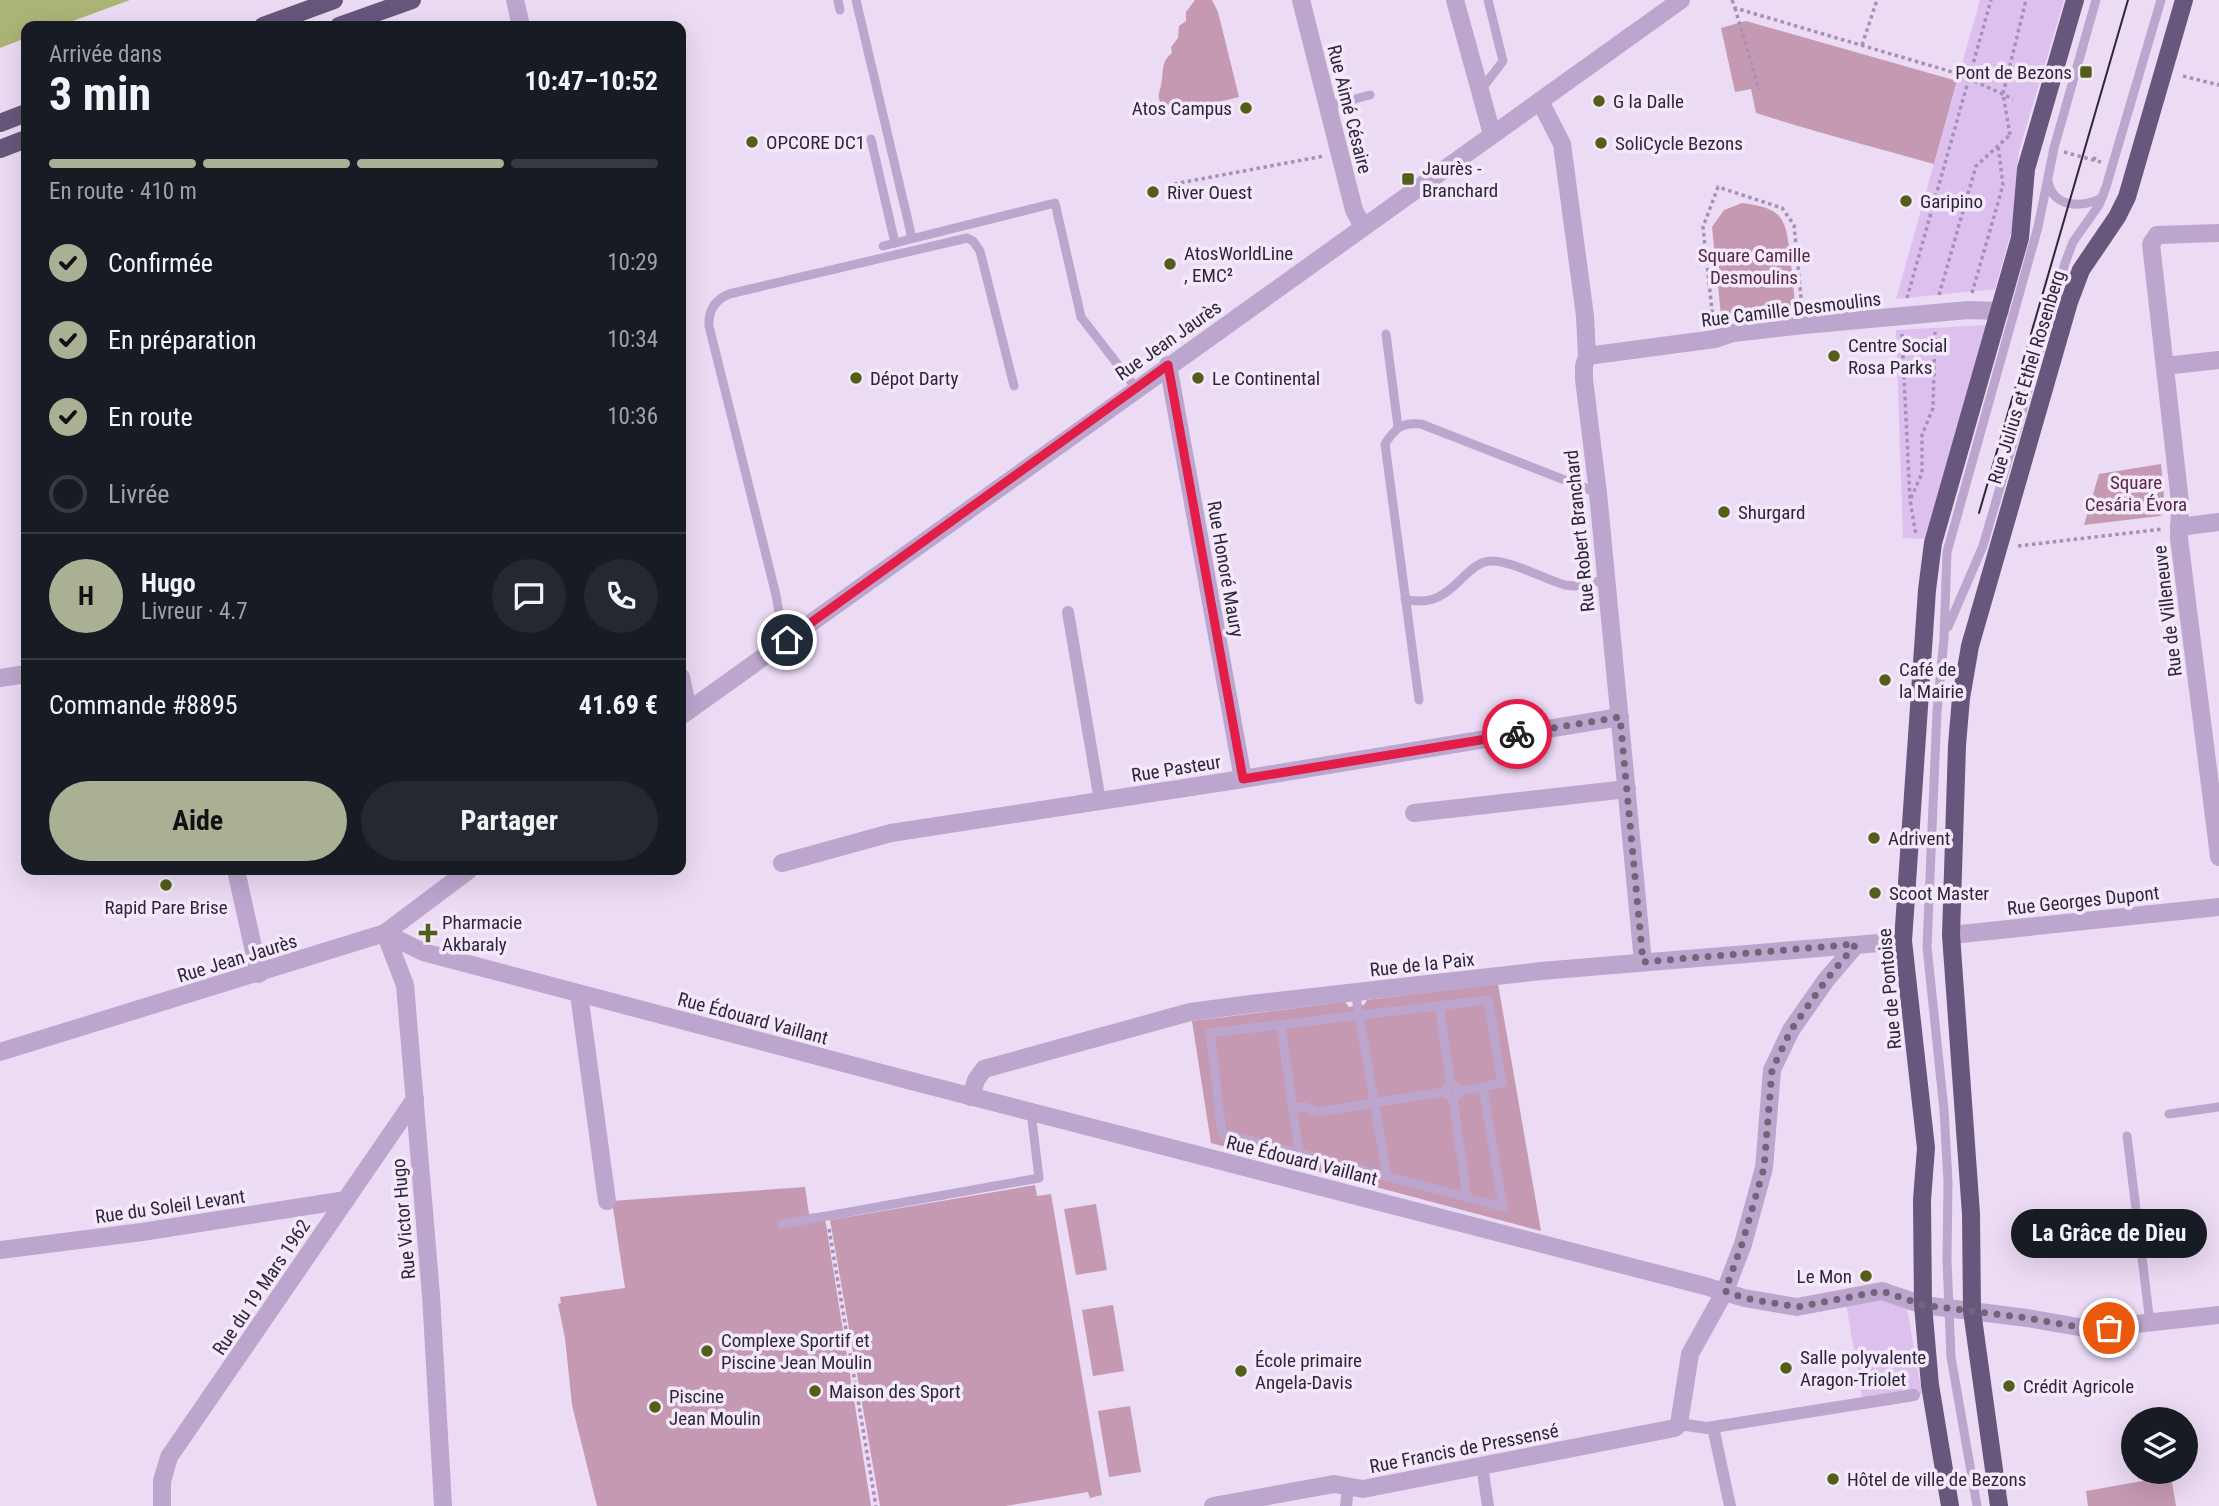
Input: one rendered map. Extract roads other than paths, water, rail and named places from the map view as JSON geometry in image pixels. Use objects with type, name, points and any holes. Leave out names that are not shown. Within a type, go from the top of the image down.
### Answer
[{"type":"main road","points":[[277,21],[334,0]]},
{"type":"main road","points":[[353,21],[412,0]]},
{"type":"main road","points":[[2000,311],[2022,224],[2026,169],[2075,0]]},
{"type":"main road","name":"Rue Julius et Ethel Rosenberg","points":[[1951,935],[1956,759],[1961,698],[1979,612],[2069,302],[2081,270],[2117,217],[2127,197],[2185,0]]},
{"type":"main road","points":[[0,122],[21,115]]},
{"type":"main road","points":[[0,149],[21,141]]},
{"type":"main road","name":"Rue de Pontoise","points":[[1950,1506],[1930,1384],[1923,1305],[1922,1200],[1926,1148],[1903,942],[1927,590],[1933,543],[2000,311]]},
{"type":"main road","points":[[1951,935],[1971,1214],[1972,1311],[1999,1506]]},
{"type":"street","name":"Rue Aimé Césaire","points":[[1301,0],[1354,210],[1363,227]]},
{"type":"street","points":[[1455,0],[1492,135]]},
{"type":"street","name":"Rue Jean Jaurès","points":[[686,712],[1681,0]]},
{"type":"street","points":[[515,1],[520,21]]},
{"type":"street","name":"Rue Robert Branchard","points":[[1540,101],[1562,144],[1585,316],[1587,356],[1584,379],[1598,493],[1643,962]]},
{"type":"street","name":"Rue de Villeneuve","points":[[2219,233],[2157,235],[2151,244],[2180,502],[2179,527],[2219,857]]},
{"type":"street","name":"Rue Camille Desmoulins","points":[[1587,356],[1715,340],[1733,333],[1804,325],[1968,310],[2000,311]]},
{"type":"street","points":[[2165,366],[2219,360]]},
{"type":"street","name":"Rue Honoré Maury","points":[[1168,365],[1243,779]]},
{"type":"street","points":[[2179,527],[2219,522]]},
{"type":"street","points":[[1068,612],[1100,801]]},
{"type":"street","points":[[0,678],[21,675]]},
{"type":"street","name":"Rue Pasteur","points":[[782,863],[891,833],[1620,717]]},
{"type":"street","points":[[1414,813],[1627,789]]},
{"type":"street","points":[[237,875],[259,974]]},
{"type":"street","name":"Rue Jean Jaurès","points":[[0,1052],[385,933],[462,875]]},
{"type":"street","name":"Rue Georges Dupont","points":[[1951,935],[2219,907]]},
{"type":"street","name":"Rue Édouard Vaillant","points":[[385,933],[424,952],[579,994],[1744,1298],[1797,1307],[1882,1291],[1923,1305],[2090,1329],[2219,1315]]},
{"type":"street","name":"Rue Victor Hugo","points":[[385,933],[405,985],[431,1295],[443,1506]]},
{"type":"street","name":"Rue de la Paix","points":[[971,1097],[976,1080],[984,1069],[1190,1012],[1541,971],[1903,942]]},
{"type":"street","points":[[1679,1424],[1690,1354],[1725,1291],[1764,1168],[1772,1070],[1791,1030],[1826,980],[1856,944]]},
{"type":"street","points":[[579,994],[607,1201]]},
{"type":"street","name":"Rue du 19 Mars 1962","points":[[162,1506],[162,1481],[169,1457],[415,1099]]},
{"type":"street","name":"Rue du Soleil Levant","points":[[0,1250],[142,1232],[346,1200]]},
{"type":"street","name":"Rue Francis de Pressensé","points":[[1213,1506],[1334,1484],[1363,1489],[1675,1428],[1679,1424],[1713,1427],[1914,1395]]},
{"type":"street","points":[[1713,1427],[1730,1506]]},
{"type":"street","points":[[1482,1466],[1488,1506]]},
{"type":"street","points":[[1346,1506],[1348,1487]]},
{"type":"lane","points":[[856,0],[912,239]]},
{"type":"lane","points":[[1479,93],[1503,61],[1488,0]]},
{"type":"lane","points":[[1977,1506],[1951,1357],[1944,1110],[1927,947],[1937,711],[1950,536],[2038,227],[2054,148],[2096,0]]},
{"type":"lane","points":[[1944,639],[1983,545],[2065,263],[2076,236],[2102,198],[2161,0]]},
{"type":"lane","points":[[1328,106],[1370,95]]},
{"type":"lane","points":[[871,139],[895,243]]},
{"type":"lane","points":[[2047,179],[2053,195],[2064,202],[2081,205],[2102,198]]},
{"type":"lane","points":[[883,246],[1055,203],[1081,317],[1136,388]]},
{"type":"lane","points":[[787,640],[781,625],[709,326],[708,318],[713,304],[721,297],[739,291],[967,238],[973,241],[980,251],[1014,386]]},
{"type":"lane","points":[[1386,334],[1398,427]]},
{"type":"lane","points":[[1419,700],[1385,444],[1398,427],[1409,422],[1421,424],[1598,493]]},
{"type":"lane","points":[[1405,599],[1414,601],[1447,594],[1488,561],[1508,564],[1565,586],[1605,580]]},
{"type":"lane","points":[[1355,992],[1387,1176]]},
{"type":"lane","points":[[1293,1108],[1306,1107],[1317,1112],[1444,1092],[1457,1095],[1483,1088],[1502,1083],[1488,1000],[1210,1033],[1222,1133],[1503,1207],[1483,1088]]},
{"type":"lane","points":[[1439,1006],[1451,1084],[1457,1095],[1467,1198]]},
{"type":"lane","points":[[1281,1025],[1299,1153]]},
{"type":"lane","points":[[1444,1092],[1451,1084]]},
{"type":"lane","points":[[2169,1114],[2219,1107]]},
{"type":"lane","points":[[782,1224],[1039,1178],[1031,1112]]},
{"type":"lane","points":[[2127,1136],[2150,1323]]},
{"type":"tram line","points":[[1979,513],[2128,0]]},
{"type":"place","name":"Pont de Bezons","points":[[2086,72]]},
{"type":"place","name":"G la Dalle","points":[[1599,101]]},
{"type":"place","name":"Atos Campus","points":[[1246,108]]},
{"type":"place","name":"OPCORE DC1","points":[[752,142]]},
{"type":"place","name":"SoliCycle Bezons","points":[[1601,143]]},
{"type":"place","name":"Jaurès - Branchard","points":[[1408,179]]},
{"type":"place","name":"River Ouest","points":[[1153,192]]},
{"type":"place","name":"Garipino","points":[[1906,201]]},
{"type":"place","name":"AtosWorldLine , EMC²","points":[[1170,264]]},
{"type":"place","name":"Centre Social Rosa Parks","points":[[1834,356]]},
{"type":"place","name":"Dépot Darty","points":[[856,378]]},
{"type":"place","name":"Le Continental","points":[[1198,378]]},
{"type":"place","name":"Shurgard","points":[[1724,512]]},
{"type":"place","name":"Café de la Mairie","points":[[1885,680]]},
{"type":"place","name":"Adrivent","points":[[1874,838]]},
{"type":"place","name":"Rapid Pare Brise","points":[[166,885]]},
{"type":"place","name":"Scoot Master","points":[[1875,893]]},
{"type":"place","name":"Pharmacie Akbaraly","points":[[428,933]]},
{"type":"place","name":"Le Mon","points":[[1866,1276]]},
{"type":"place","name":"La Grâce de Dieu","points":[[2109,1328]]},
{"type":"place","name":"Complexe Sportif et Piscine Jean Moulin","points":[[707,1351]]},
{"type":"place","name":"Salle polyvalente Aragon-Triolet","points":[[1786,1368]]},
{"type":"place","name":"École primaire Angela-Davis","points":[[1241,1371]]},
{"type":"place","name":"Crédit Agricole","points":[[2009,1386]]},
{"type":"place","name":"Maison des Sport","points":[[815,1391]]},
{"type":"place","name":"Piscine Jean Moulin","points":[[655,1407]]},
{"type":"place","name":"Hôtel de ville de Bezons","points":[[1833,1479]]},
{"type":"park label","name":"Square Camille Desmoulins","points":[[1754,266]]},
{"type":"park label","name":"Square Cesária Évora","points":[[2136,493]]}]
